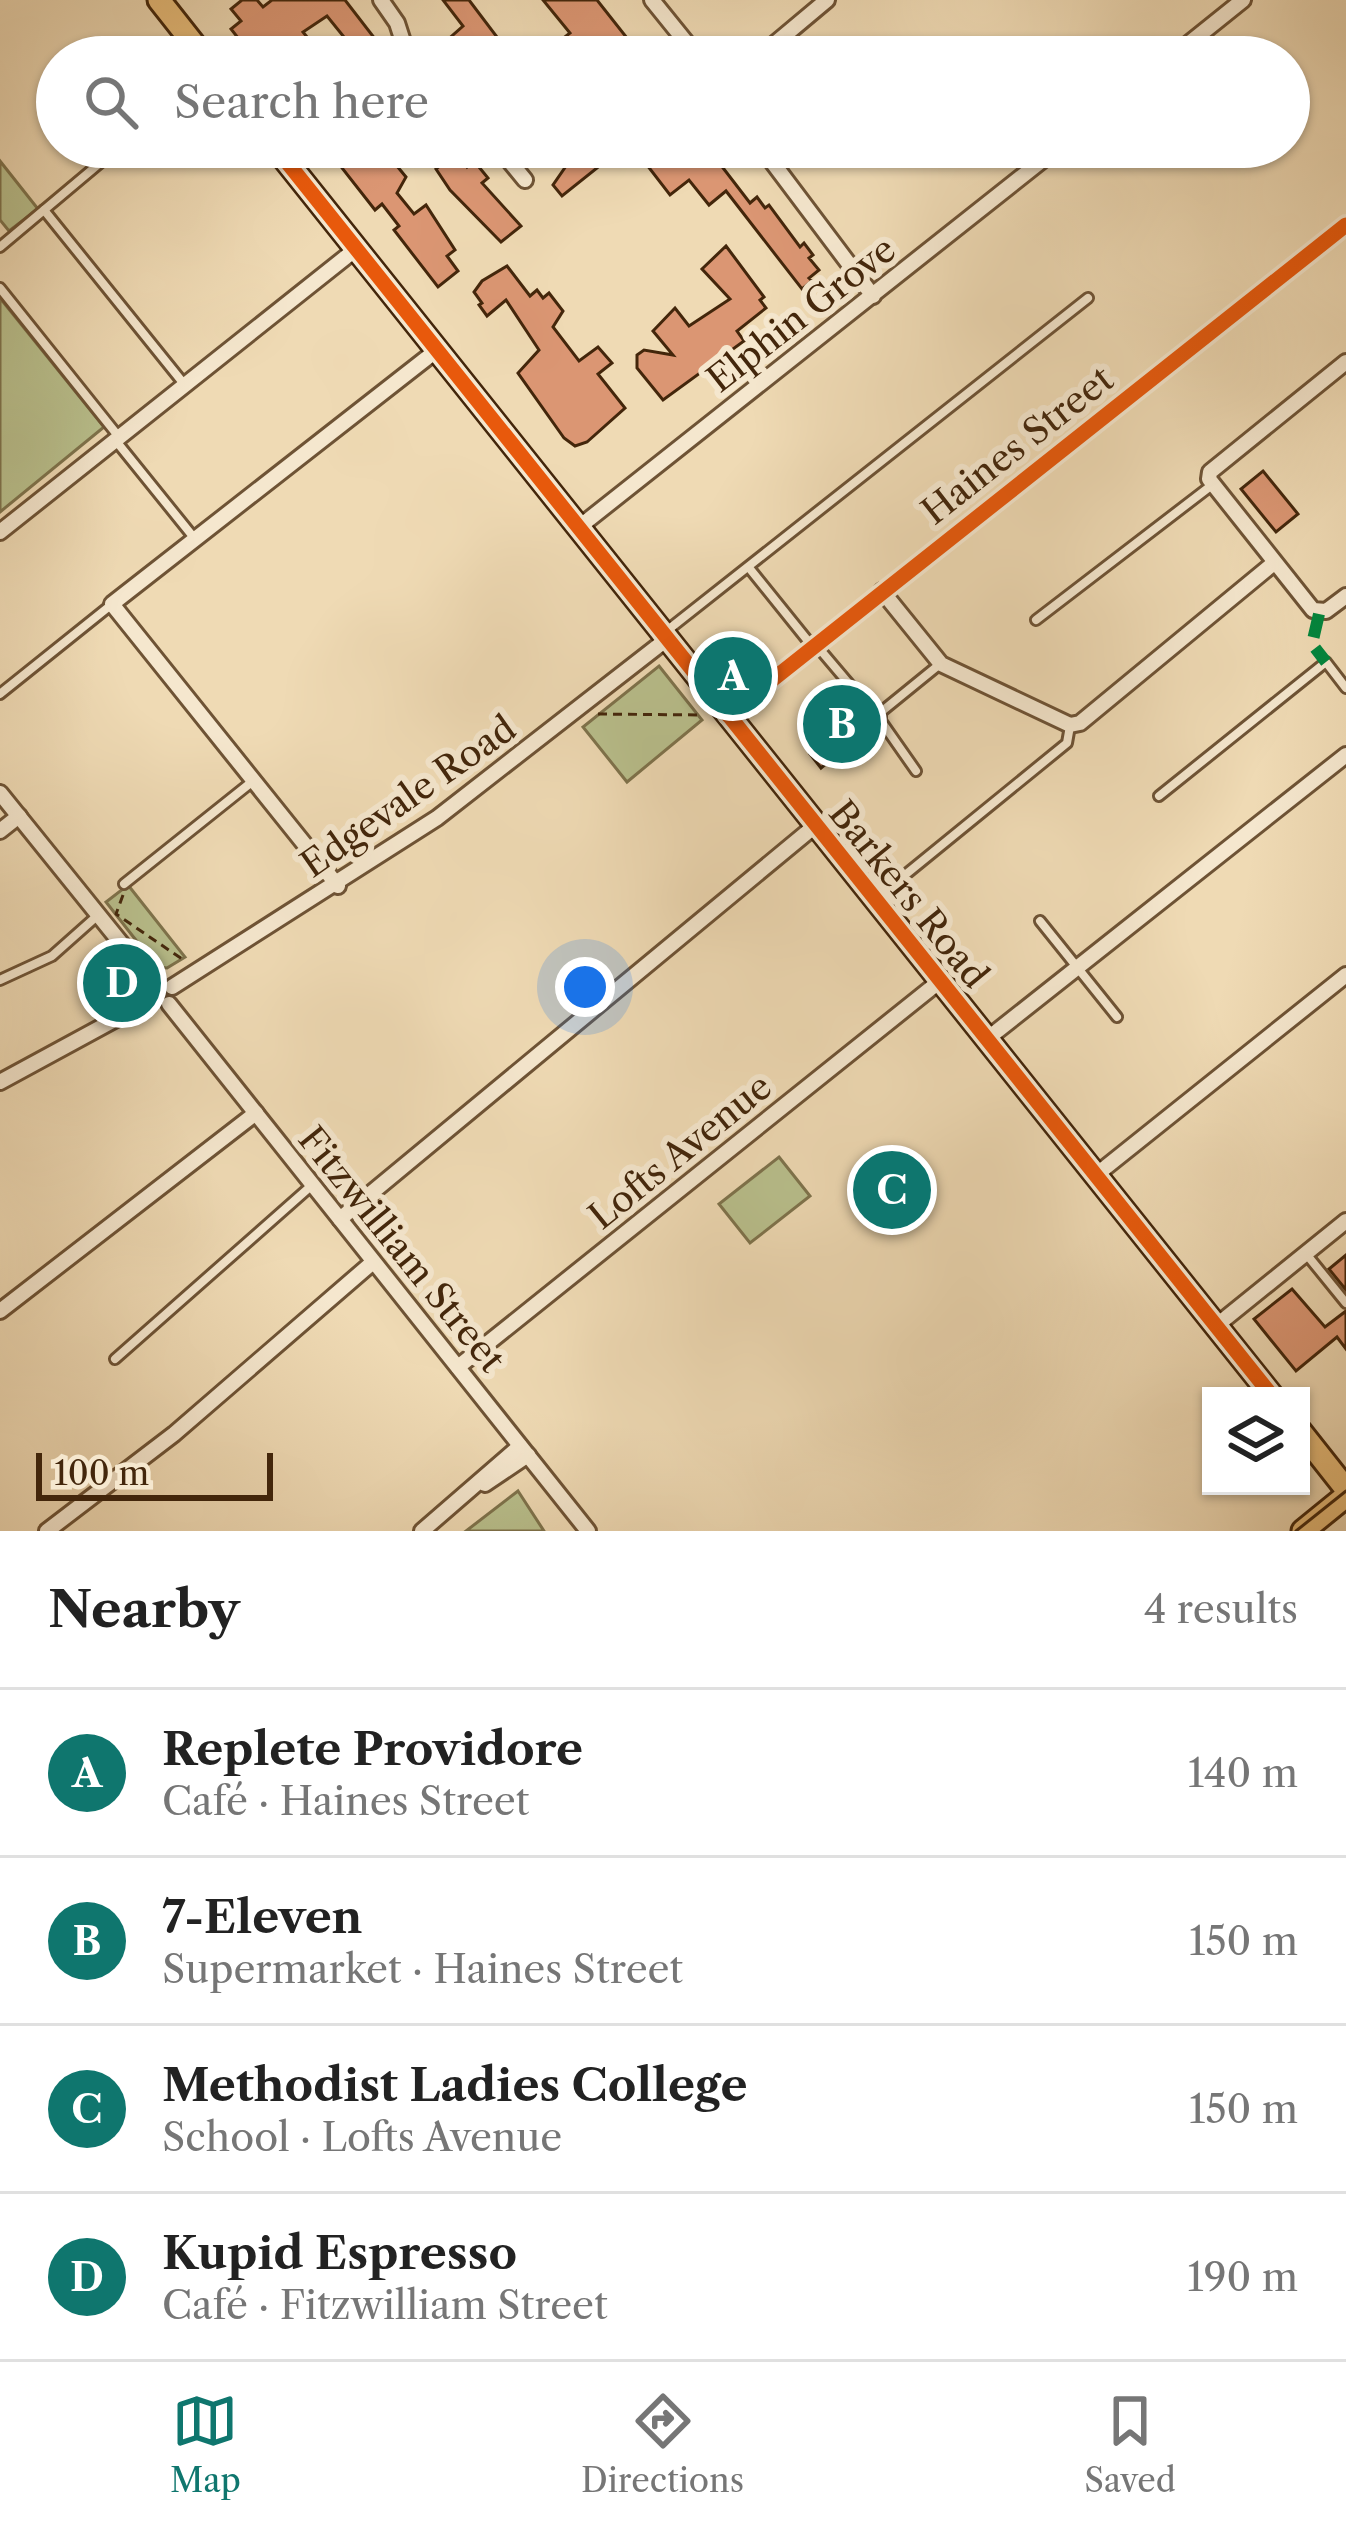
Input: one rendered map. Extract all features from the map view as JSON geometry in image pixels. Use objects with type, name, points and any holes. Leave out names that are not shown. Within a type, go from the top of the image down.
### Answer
[{"type":"main road","points":[[159,0],[187,36]]},
{"type":"main road","name":"Barkers Road","points":[[292,169],[1265,1387]]},
{"type":"main road","points":[[1303,1531],[1346,1492],[1310,1444]]},
{"type":"street","points":[[381,0],[398,36]]},
{"type":"street","points":[[652,0],[681,36]]},
{"type":"street","points":[[784,36],[827,0]]},
{"type":"street","points":[[1198,36],[1243,0]]},
{"type":"street","points":[[515,168],[525,180]]},
{"type":"street","points":[[777,168],[873,296]]},
{"type":"street","name":"Elphin Grove","points":[[578,528],[1033,168]]},
{"type":"street","name":"Haines Street","points":[[728,715],[1346,225]]},
{"type":"street","points":[[0,532],[356,249]]},
{"type":"street","points":[[338,886],[112,604],[437,350]]},
{"type":"street","points":[[1346,362],[1210,472],[1210,482],[1319,614],[1346,596]]},
{"type":"street","points":[[882,592],[941,664],[1070,725],[1080,723],[1274,563]]},
{"type":"street","name":"Edgevale Road","points":[[172,987],[338,886],[573,713],[665,636]]},
{"type":"street","points":[[987,1039],[1346,755]]},
{"type":"street","points":[[0,793],[98,914],[152,992],[169,1004],[172,987],[152,992],[0,1082]]},
{"type":"street","points":[[0,831],[19,816]]},
{"type":"street","points":[[340,1219],[815,825]]},
{"type":"street","points":[[1096,1175],[1345,977]]},
{"type":"street","name":"Lofts Avenue","points":[[458,1366],[940,981]]},
{"type":"street","name":"Fitzwilliam Street","points":[[169,1004],[588,1531]]},
{"type":"street","points":[[0,1311],[256,1113]]},
{"type":"street","points":[[1216,1326],[1346,1221]]},
{"type":"street","points":[[47,1531],[174,1434],[373,1262]]},
{"type":"street","points":[[422,1531],[524,1450]]},
{"type":"lane","points":[[0,247],[94,168]]},
{"type":"lane","points":[[44,210],[185,386]]},
{"type":"lane","points":[[0,288],[196,540]]},
{"type":"lane","points":[[665,636],[1088,298]]},
{"type":"lane","points":[[1036,620],[1210,482]]},
{"type":"lane","points":[[750,569],[872,711],[881,712],[941,664]]},
{"type":"lane","points":[[0,694],[112,604]]},
{"type":"lane","points":[[1159,796],[1326,662],[1346,688]]},
{"type":"lane","points":[[881,712],[880,722],[916,771]]},
{"type":"lane","points":[[875,899],[1067,743],[1070,725]]},
{"type":"lane","points":[[124,884],[254,781]]},
{"type":"lane","points":[[0,980],[52,956],[98,914]]},
{"type":"lane","points":[[1040,921],[1117,1017]]},
{"type":"lane","points":[[115,1359],[313,1185]]},
{"type":"lane","points":[[1306,1254],[1346,1303]]},
{"type":"path","points":[[573,713],[728,715]]},
{"type":"path","points":[[124,884],[116,914],[182,958]]},
{"type":"green space","points":[[0,161],[38,209],[9,231],[0,220]]},
{"type":"green space","points":[[0,298],[104,427],[0,512]]},
{"type":"green space","points":[[659,666],[702,720],[627,782],[583,727]]},
{"type":"green space","points":[[128,885],[185,957],[167,968],[157,967],[106,902]]},
{"type":"green space","points":[[779,1157],[810,1196],[750,1243],[719,1204]]},
{"type":"green space","points":[[518,1491],[544,1531],[466,1531]]},
{"type":"building","points":[[242,0],[257,0],[263,7],[272,0],[345,0],[373,36],[343,36],[327,16],[303,32],[306,36],[236,36],[231,29],[241,21],[231,9]]},
{"type":"building","points":[[443,0],[469,0],[496,36],[452,36],[463,26]]},
{"type":"building","points":[[543,0],[597,0],[625,36],[566,36],[570,33]]},
{"type":"building","points":[[342,168],[399,168],[406,177],[397,193],[414,214],[426,205],[455,250],[447,256],[458,271],[438,287],[394,230],[399,226],[382,204],[375,210]]},
{"type":"building","points":[[480,168],[488,178],[482,183],[521,226],[501,242],[436,169]]},
{"type":"building","points":[[565,168],[597,168],[562,196],[553,185]]},
{"type":"building","points":[[649,168],[723,168],[750,203],[757,197],[765,208],[769,205],[800,247],[804,243],[819,270],[802,289],[726,191],[709,205],[689,180],[670,195]]},
{"type":"building","points":[[726,246],[764,297],[760,300],[766,308],[737,331],[744,341],[663,400],[637,368],[637,355],[644,350],[673,355],[653,331],[675,308],[689,326],[730,299],[702,269]]},
{"type":"building","points":[[507,266],[530,296],[537,290],[543,298],[549,293],[563,311],[553,327],[579,361],[598,347],[612,363],[598,374],[625,408],[587,442],[575,446],[564,438],[518,373],[539,350],[506,300],[487,316],[479,305],[474,292],[482,281]]},
{"type":"building","points":[[1263,471],[1298,514],[1276,532],[1241,489]]},
{"type":"building","points":[[847,702],[858,715],[852,720],[863,733],[821,768],[810,754],[836,734],[824,722]]},
{"type":"building","points":[[1346,1255],[1346,1290],[1329,1269]]},
{"type":"building","points":[[1292,1289],[1325,1327],[1346,1311],[1346,1349],[1337,1337],[1296,1371],[1254,1319]]},
{"type":"tram line","points":[[1296,1531],[1346,1491]]},
{"type":"marked path","points":[[1319,614],[1312,644],[1326,662]]},
{"type":"cycle path","points":[[292,168],[1265,1387]]},
{"type":"cycle path","points":[[728,715],[1346,225]]},
{"type":"place","name":"Replete Providore","points":[[733,676]]},
{"type":"place","name":"7-Eleven","points":[[842,724]]},
{"type":"place","name":"Kupid Espresso","points":[[122,983]]},
{"type":"place","name":"Methodist Ladies College","points":[[892,1190]]}]
